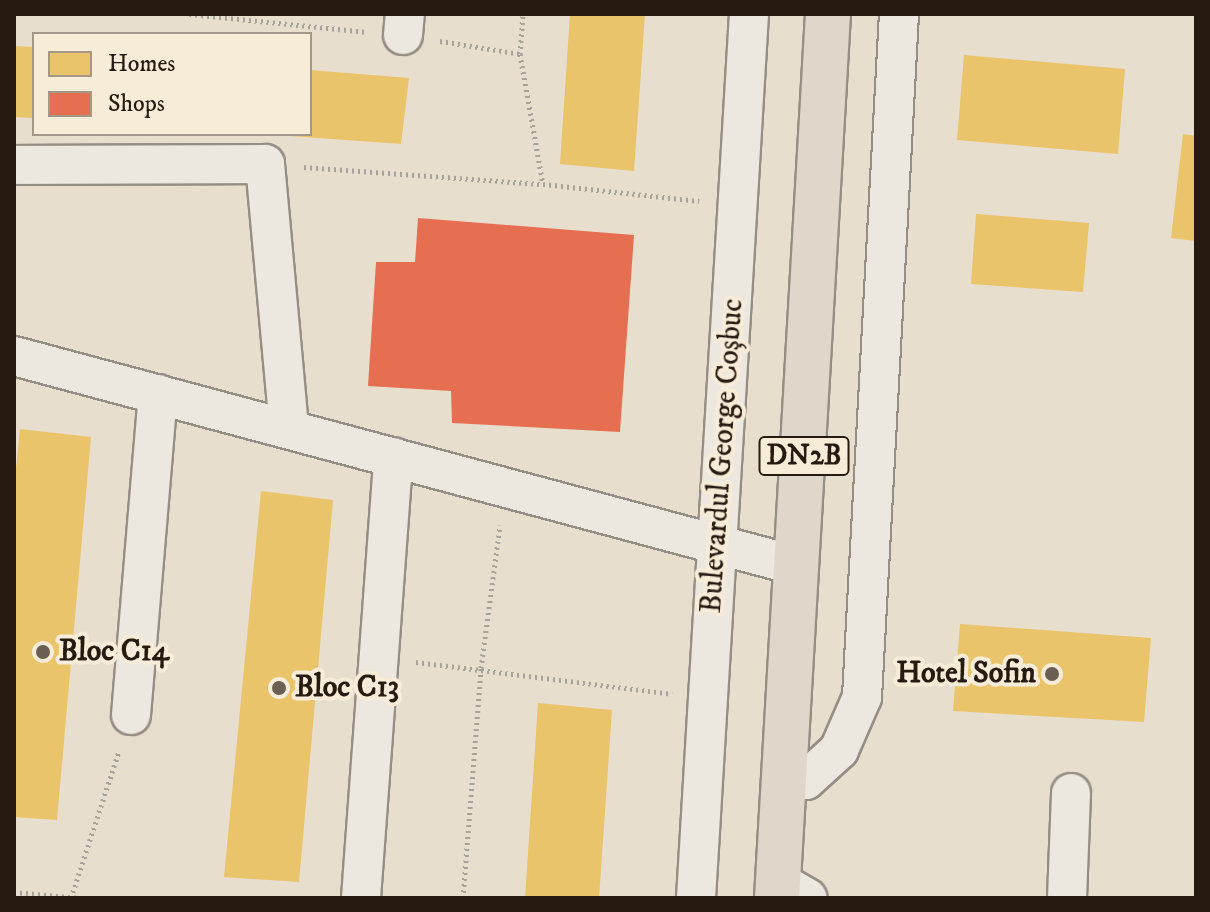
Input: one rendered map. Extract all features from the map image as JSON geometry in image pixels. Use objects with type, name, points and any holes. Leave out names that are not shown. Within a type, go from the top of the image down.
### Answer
[{"type":"main road","name":"DN2B","points":[[788,892],[784,778],[828,14]]},
{"type":"lane","name":"Bulevardul George Coșbuc","points":[[696,898],[715,544],[740,206],[749,14]]},
{"type":"lane","points":[[784,778],[806,780],[839,750],[862,697],[899,14]]},
{"type":"lane","points":[[14,165],[265,164],[289,429]]},
{"type":"lane","points":[[14,356],[798,566]]},
{"type":"lane","points":[[131,715],[158,394]]},
{"type":"lane","points":[[361,898],[393,457]]},
{"type":"lane","points":[[1067,898],[1071,793]]},
{"type":"path","points":[[189,14],[404,25],[520,54]]},
{"type":"path","points":[[523,14],[520,54],[543,184]]},
{"type":"path","points":[[265,164],[543,184],[740,206]]},
{"type":"path","points":[[463,898],[481,668],[505,488]]},
{"type":"path","points":[[380,658],[481,668],[708,700]]},
{"type":"path","points":[[72,897],[131,715]]},
{"type":"path","points":[[14,892],[80,898]]},
{"type":"building: Homes","points":[[570,14],[645,14],[634,171],[560,164]]},
{"type":"building: Homes","points":[[14,46],[32,47],[32,118],[14,117]]},
{"type":"building: Homes","points":[[964,55],[1125,69],[1118,154],[957,140]]},
{"type":"building: Homes","points":[[312,70],[409,78],[401,144],[290,136],[312,136]]},
{"type":"building: Homes","points":[[1183,134],[1196,136],[1196,241],[1171,238]]},
{"type":"building: Homes","points":[[976,214],[1089,223],[1083,292],[971,284]]},
{"type":"building: Homes","name":"Bloc C14","points":[[20,429],[91,437],[57,820],[14,817],[14,488]]},
{"type":"building: Homes","name":"Bloc C13","points":[[261,491],[333,500],[299,882],[224,877]]},
{"type":"building: Homes","name":"Hotel Sofin","points":[[960,624],[1151,638],[1144,722],[953,711]]},
{"type":"building: Homes","points":[[538,703],[612,710],[599,898],[525,898]]},
{"type":"building: Shops","points":[[418,218],[634,235],[620,432],[452,423],[451,391],[368,386],[376,262],[415,262]]},
{"type":"place","name":"Bloc C14","points":[[43,652]]},
{"type":"place","name":"Hotel Sofin","points":[[1052,674]]},
{"type":"place","name":"Bloc C13","points":[[279,688]]}]
